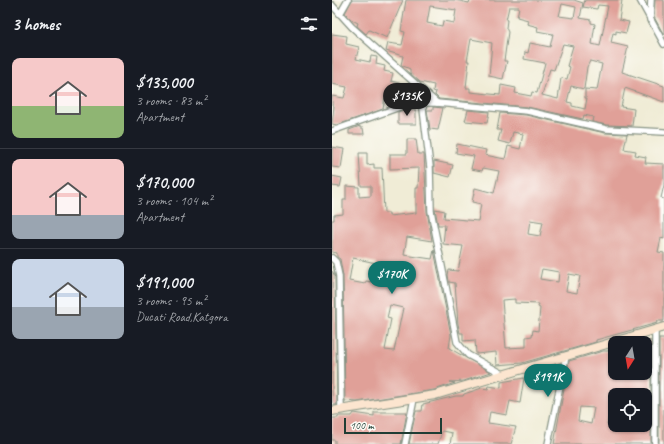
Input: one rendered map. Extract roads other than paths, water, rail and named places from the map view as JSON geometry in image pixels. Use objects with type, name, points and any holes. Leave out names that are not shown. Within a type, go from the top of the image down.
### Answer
[{"type":"main road","points":[[332,411],[436,395],[664,327]]},
{"type":"street","points":[[340,14],[348,0]]},
{"type":"street","points":[[640,0],[664,44]]},
{"type":"street","points":[[650,20],[651,0]]},
{"type":"street","points":[[332,6],[352,27],[436,103]]},
{"type":"street","points":[[332,131],[411,103],[436,103],[527,111],[606,129],[664,132]]},
{"type":"street","points":[[423,103],[422,109],[430,167],[431,211],[457,342],[468,355],[505,375]]},
{"type":"street","points":[[332,258],[336,262],[339,276],[341,410]]},
{"type":"street","points":[[655,329],[655,444]]},
{"type":"street","points":[[548,444],[566,356]]},
{"type":"street","points":[[405,444],[414,398]]}]
